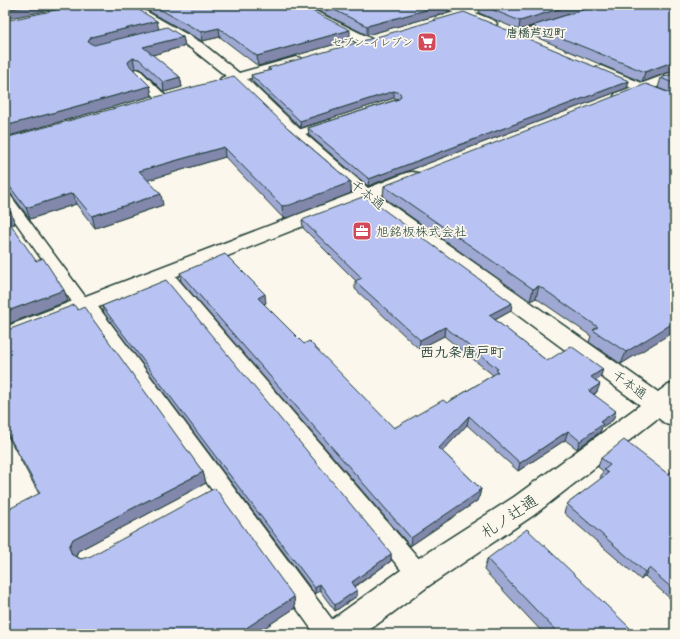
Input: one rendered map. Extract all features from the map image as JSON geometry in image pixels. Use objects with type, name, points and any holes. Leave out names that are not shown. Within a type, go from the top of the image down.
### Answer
[{"type":"street","name":"千本通","points":[[127,5],[166,33],[197,46],[237,78],[296,134],[366,194],[669,404]]},
{"type":"street","points":[[294,5],[366,41]]},
{"type":"street","points":[[445,5],[532,41]]},
{"type":"street","points":[[426,24],[492,5]]},
{"type":"street","points":[[343,48],[381,37]]},
{"type":"street","points":[[215,84],[313,56]]},
{"type":"street","points":[[591,66],[675,102]]},
{"type":"street","points":[[605,102],[675,75]]},
{"type":"street","points":[[148,104],[178,95]]},
{"type":"street","points":[[5,336],[366,194],[426,172]]},
{"type":"street","name":"札ノ辻通","points":[[338,634],[419,575],[524,506],[669,404]]},
{"type":"lane","points":[[517,35],[559,22]]},
{"type":"lane","points":[[136,72],[163,99]]},
{"type":"lane","points":[[296,134],[341,119]]},
{"type":"lane","points":[[5,198],[329,634]]},
{"type":"lane","points":[[165,273],[419,575]]},
{"type":"lane","points":[[202,497],[220,487]]},
{"type":"building","points":[[5,5],[30,5],[5,10]]},
{"type":"building","points":[[79,5],[131,5],[157,21],[91,37],[88,42],[94,45],[167,27],[183,37],[143,47],[180,77],[163,82],[139,59],[133,58],[128,62],[129,65],[150,86],[5,126],[5,21]]},
{"type":"building","points":[[152,5],[260,5],[264,8],[273,5],[300,5],[350,30],[257,56],[219,28],[201,32]]},
{"type":"building","points":[[324,5],[444,5],[367,26]]},
{"type":"building","points":[[481,5],[571,5],[520,21]]},
{"type":"building","points":[[598,5],[675,5],[675,61],[645,72],[532,26]]},
{"type":"building","points":[[464,12],[629,81],[369,179],[308,128],[399,99],[401,96],[400,93],[394,91],[300,121],[251,75],[271,70],[268,68]]},
{"type":"building","points":[[675,73],[675,84],[661,78]]},
{"type":"building","points":[[234,76],[288,128],[351,182],[290,205],[282,206],[224,147],[139,171],[161,194],[92,216],[73,193],[26,208],[7,183],[5,183],[5,138]]},
{"type":"building","points":[[646,84],[675,95],[675,322],[626,352],[593,330],[598,327],[539,286],[533,289],[384,186]]},
{"type":"building","points":[[365,196],[512,303],[489,315],[547,361],[571,346],[603,369],[591,377],[600,384],[589,391],[616,411],[600,422],[603,424],[580,441],[568,431],[520,463],[469,416],[439,448],[481,489],[478,491],[479,492],[411,538],[180,273],[225,254],[265,294],[258,298],[304,344],[309,341],[394,428],[443,400],[447,403],[498,372],[496,370],[498,369],[445,327],[420,340],[355,281],[362,278],[302,220]]},
{"type":"building","points":[[5,204],[11,212],[5,214]]},
{"type":"building","points":[[5,216],[36,261],[43,258],[64,290],[5,312]]},
{"type":"building","points":[[166,280],[391,553],[352,582],[357,590],[335,605],[320,584],[315,588],[102,306]]},
{"type":"building","points":[[74,305],[78,310],[84,307],[203,472],[73,539],[69,547],[72,555],[81,559],[91,556],[215,488],[294,597],[237,634],[5,634],[5,554],[7,553],[5,548],[5,511],[40,493],[5,429],[5,331]]},
{"type":"building","points":[[624,440],[668,474],[675,469],[675,591],[649,568],[645,572],[567,504],[608,473],[604,470],[610,465],[601,458]]},
{"type":"building","points":[[527,529],[630,628],[624,634],[559,634],[487,559]]},
{"type":"place","name":"セブン-イレブン","points":[[427,42]]},
{"type":"place","name":"旭銘板株式会社","points":[[362,231]]},
{"type":"district","name":"唐橋芦辺町","points":[[536,33]]},
{"type":"district","name":"西九条唐戸町","points":[[462,352]]}]
